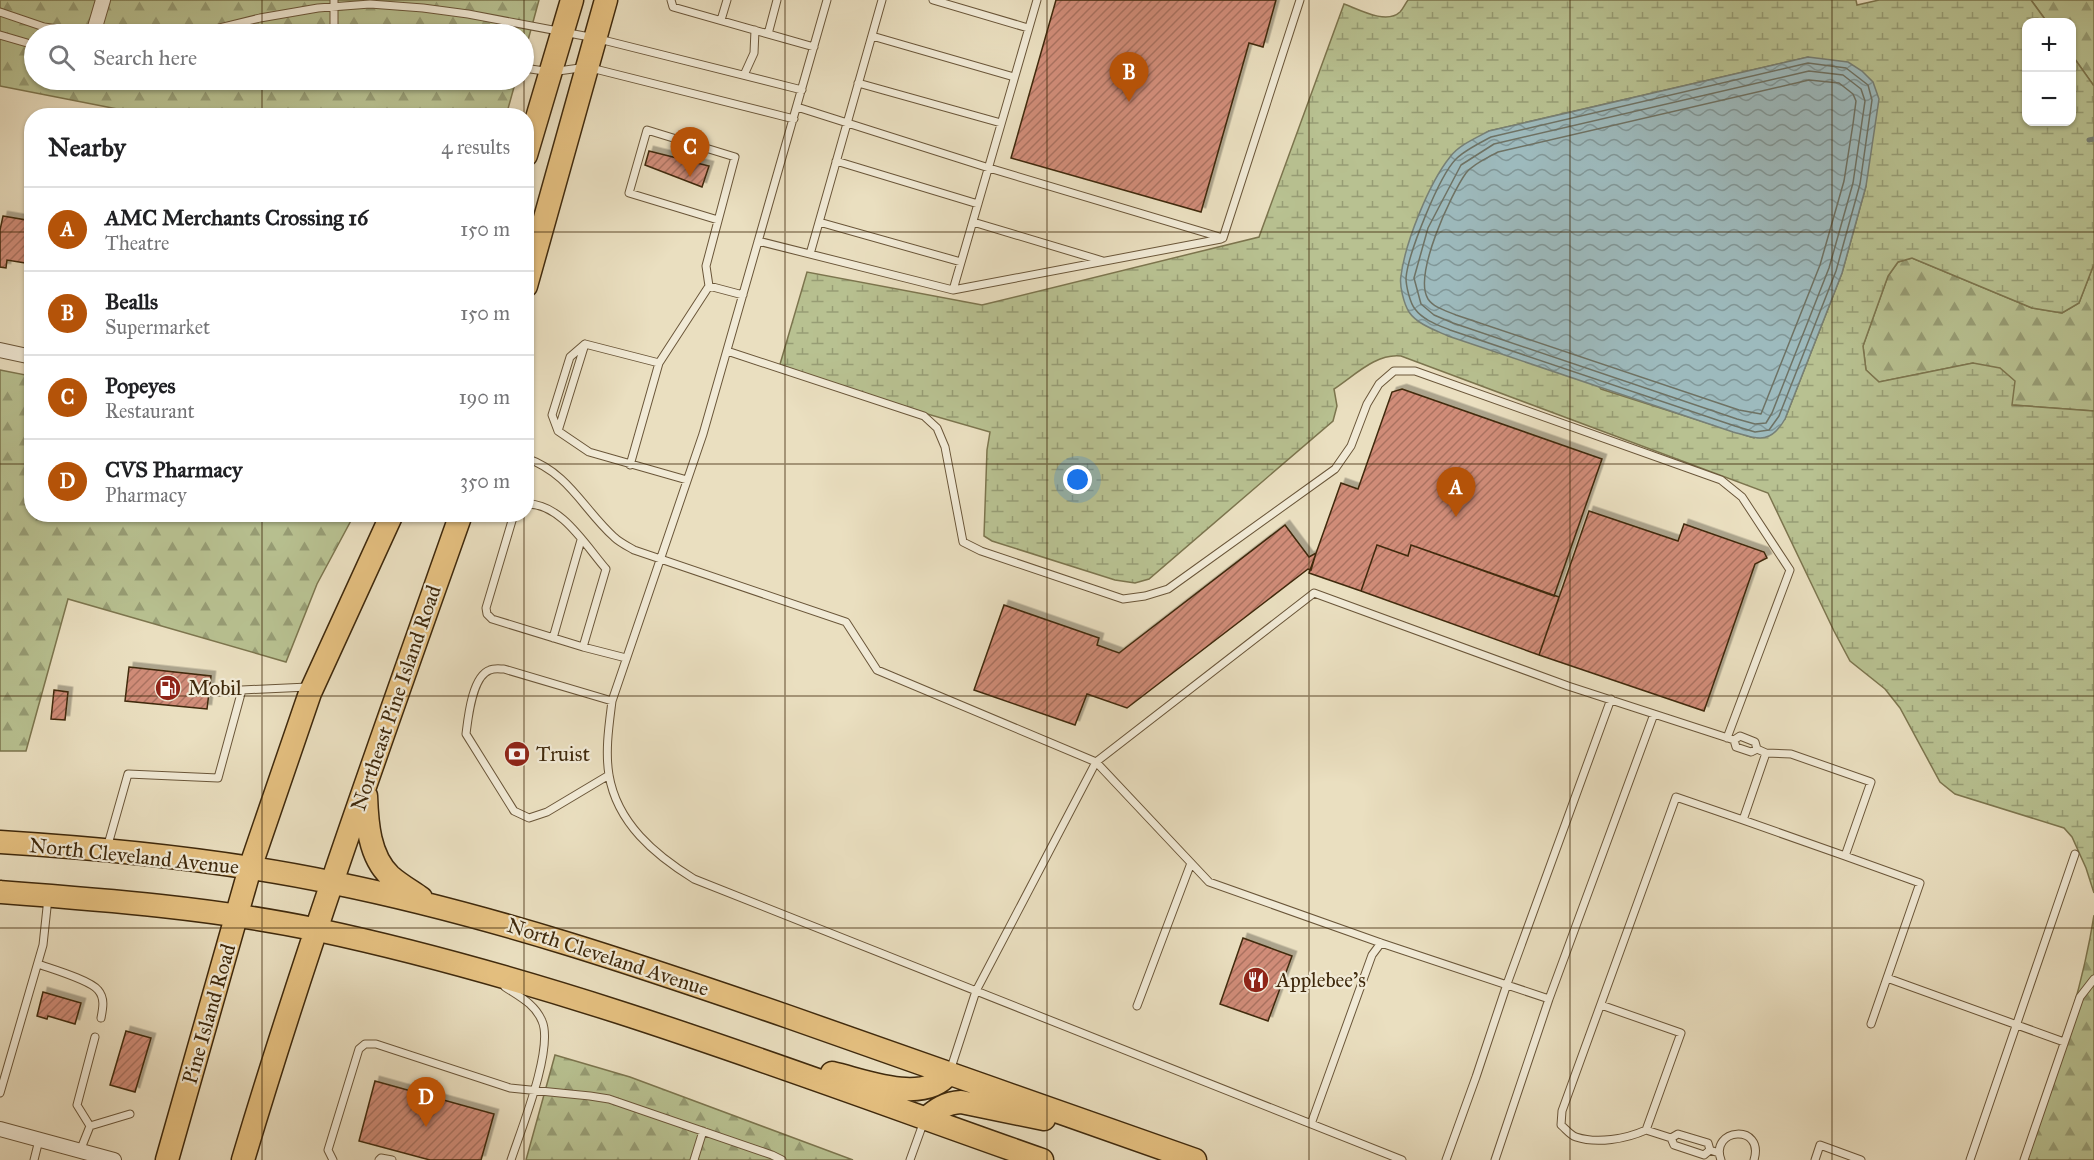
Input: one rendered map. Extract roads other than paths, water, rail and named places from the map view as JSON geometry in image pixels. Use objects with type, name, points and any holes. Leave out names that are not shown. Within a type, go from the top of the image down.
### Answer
[{"type":"main road","points":[[534,128],[572,0]]},
{"type":"main road","points":[[534,257],[606,0]]},
{"type":"main road","points":[[250,868],[313,686],[388,522]]},
{"type":"main road","name":"Northeast Pine Island Road","points":[[332,882],[458,522]]},
{"type":"main road","points":[[365,786],[368,826],[376,855],[389,875],[430,905]]},
{"type":"main road","name":"North Cleveland Avenue","points":[[0,842],[106,849],[181,857],[250,868],[332,882],[505,923],[579,945],[1195,1160]]},
{"type":"main road","name":"Pine Island Road","points":[[167,1160],[250,868]]},
{"type":"main road","points":[[243,1160],[276,1049],[332,882]]},
{"type":"main road","points":[[0,892],[133,902],[237,916],[316,930],[481,970],[599,1004],[1042,1160]]},
{"type":"main road","points":[[731,1051],[908,1090],[926,1089],[942,1083],[949,1073]]},
{"type":"main road","points":[[925,1119],[939,1107],[961,1102],[1125,1135]]},
{"type":"street","points":[[96,24],[103,0]]},
{"type":"street","points":[[0,350],[24,355]]},
{"type":"street","points":[[0,1129],[114,1160]]},
{"type":"lane","points":[[439,0],[439,10]]},
{"type":"lane","points":[[670,0],[673,7],[814,47]]},
{"type":"lane","points":[[721,20],[727,0]]},
{"type":"lane","points":[[768,34],[777,0]]},
{"type":"lane","points":[[827,0],[703,434],[612,701],[608,740],[609,776],[621,810],[640,838],[664,860],[694,879],[1402,1160]]},
{"type":"lane","points":[[810,254],[882,0]]},
{"type":"lane","points":[[933,0],[1028,28]]},
{"type":"lane","points":[[953,290],[1037,0]]},
{"type":"lane","points":[[1223,238],[1300,0]]},
{"type":"lane","points":[[334,3],[334,24]]},
{"type":"lane","points":[[236,24],[334,3],[439,10],[517,24]]},
{"type":"lane","points":[[0,12],[35,24]]},
{"type":"lane","points":[[534,27],[595,38],[802,90]]},
{"type":"lane","points":[[744,75],[754,53],[755,30]]},
{"type":"lane","points":[[0,35],[24,42]]},
{"type":"lane","points":[[872,36],[1014,77]]},
{"type":"lane","points":[[534,69],[551,72],[587,67],[794,119]]},
{"type":"lane","points":[[858,83],[1001,123]]},
{"type":"lane","points":[[797,107],[989,168],[1223,238]]},
{"type":"lane","points":[[630,465],[658,363],[709,286],[706,266],[735,157],[647,130],[629,193],[718,220]]},
{"type":"lane","points":[[836,161],[978,204]]},
{"type":"lane","points":[[819,222],[961,262]]},
{"type":"lane","points":[[973,222],[1105,261]]},
{"type":"lane","points":[[758,241],[953,290],[1223,238]]},
{"type":"lane","points":[[709,286],[743,295]]},
{"type":"lane","points":[[658,363],[585,344],[570,357],[552,415],[558,431],[589,452],[687,480]]},
{"type":"lane","points":[[727,351],[924,416],[937,428],[945,447],[963,542],[981,551],[1123,599],[1145,596],[1168,589],[1335,469],[1351,446],[1367,404],[1379,384],[1394,371],[1415,370],[1721,480],[1742,497],[1790,570],[1730,739]]},
{"type":"lane","points":[[534,462],[566,481],[614,538],[634,550],[846,622],[877,670],[1096,762],[1209,882],[1381,944],[1549,999]]},
{"type":"lane","points":[[534,505],[544,507],[560,515],[606,569],[583,647]]},
{"type":"lane","points":[[511,522],[486,608],[487,614],[492,619],[552,638],[626,658]]},
{"type":"lane","points":[[552,638],[581,540]]},
{"type":"lane","points":[[949,1073],[976,991],[1096,762],[1314,593],[1557,682],[1730,739],[1740,736],[1755,742],[1757,749]]},
{"type":"lane","points":[[609,776],[547,812],[529,818],[514,811],[466,734],[470,705],[480,677],[489,670],[504,669],[612,701]]},
{"type":"lane","points":[[106,849],[128,774],[219,778],[242,690],[313,686]]},
{"type":"lane","points":[[1446,1160],[1473,1088],[1507,984],[1611,699]]},
{"type":"lane","points":[[1495,1160],[1549,999],[1654,714]]},
{"type":"lane","points":[[1730,739],[1736,747],[1750,753],[1757,749]]},
{"type":"lane","points":[[1757,749],[1766,753],[1791,754],[1871,782],[1845,856]]},
{"type":"lane","points":[[1743,820],[1766,753]]},
{"type":"lane","points":[[1719,1158],[1710,1150],[1708,1143],[1678,1134],[1671,1138],[1646,1130],[1629,1137],[1592,1140],[1574,1137],[1561,1125],[1562,1111],[1676,797],[1920,883],[1871,1023]]},
{"type":"lane","points":[[1970,1160],[2075,854]]},
{"type":"lane","points":[[1137,1006],[1191,863]]},
{"type":"lane","points":[[0,1093],[43,945],[48,896]]},
{"type":"lane","points":[[1311,1124],[1372,955],[1381,944]]},
{"type":"lane","points":[[38,964],[81,980],[98,990],[104,1002],[101,1018]]},
{"type":"lane","points":[[481,970],[533,1006],[543,1022],[545,1035],[540,1070],[511,1160]]},
{"type":"lane","points":[[1887,978],[2064,1042]]},
{"type":"lane","points":[[2024,1160],[2080,996],[2094,979]]},
{"type":"lane","points":[[1600,1005],[1681,1033],[1646,1130]]},
{"type":"lane","points":[[90,1126],[77,1105],[95,1037]]},
{"type":"lane","points":[[333,1160],[328,1150],[359,1049],[365,1044],[376,1044],[510,1088],[609,1100],[782,1160]]},
{"type":"lane","points":[[90,1126],[130,1114]]},
{"type":"lane","points":[[910,1160],[925,1119]]},
{"type":"lane","points":[[80,1151],[90,1126]]},
{"type":"lane","points":[[694,1160],[703,1131]]},
{"type":"lane","points":[[1719,1158],[1722,1141],[1738,1133],[1744,1134],[1754,1142],[1756,1148],[1754,1160]]},
{"type":"lane","points":[[1671,1138],[1674,1145],[1704,1155],[1710,1150]]},
{"type":"lane","points":[[34,1160],[39,1140]]},
{"type":"lane","points":[[1815,1160],[1820,1145],[1861,1160]]},
{"type":"lane","points":[[379,1160],[381,1158],[392,1160]]},
{"type":"water","points":[[1808,57],[1848,62],[1873,82],[1879,99],[1866,186],[1842,273],[1785,419],[1774,433],[1763,438],[1756,438],[1733,432],[1448,336],[1421,323],[1409,312],[1402,294],[1401,280],[1407,247],[1434,182],[1450,157],[1463,145],[1489,131]]},
{"type":"waterway","points":[[2089,140],[2094,139]]},
{"type":"place","name":"Bealls","points":[[1129,102]]},
{"type":"place","name":"Popeyes","points":[[690,177]]},
{"type":"place","name":"AMC Merchants Crossing 16","points":[[1456,517]]},
{"type":"place","name":"Mobil","points":[[168,688]]},
{"type":"place","name":"Truist","points":[[517,754]]},
{"type":"place","name":"Applebee's","points":[[1256,980]]},
{"type":"place","name":"CVS Pharmacy","points":[[426,1127]]}]
